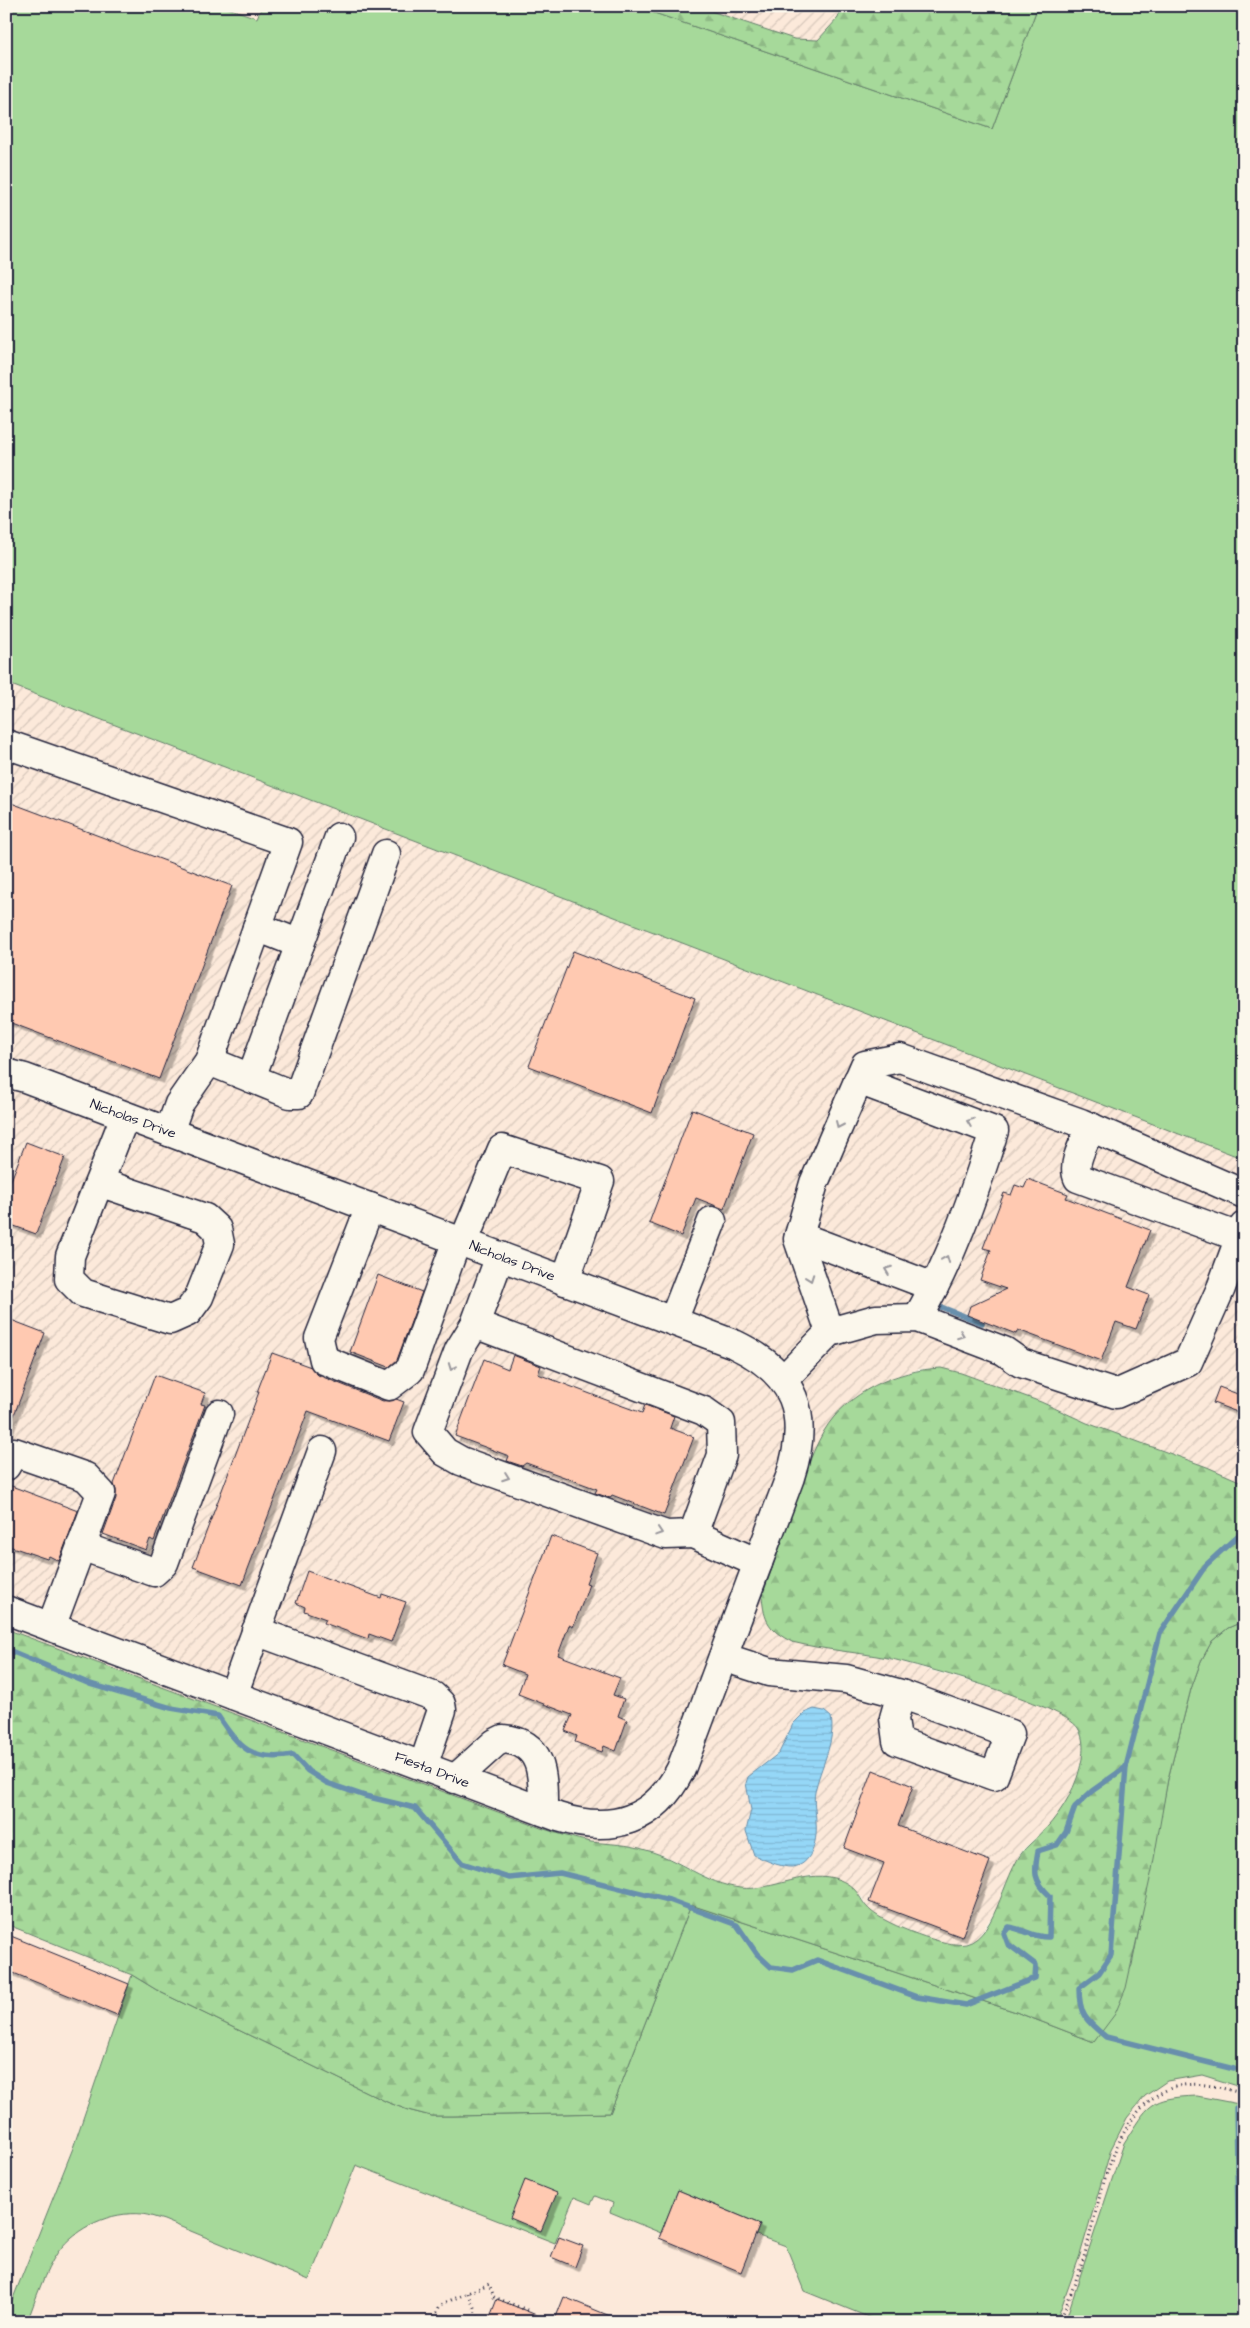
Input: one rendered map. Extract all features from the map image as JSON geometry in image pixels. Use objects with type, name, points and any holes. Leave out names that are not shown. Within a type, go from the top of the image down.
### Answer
[{"type":"street","points":[[6,744],[288,842],[209,1061],[179,1104],[169,1132]]},
{"type":"street","points":[[251,1078],[339,837]]},
{"type":"street","points":[[209,1061],[290,1094],[300,1094],[386,854]]},
{"type":"street","points":[[257,927],[300,944]]},
{"type":"street","points":[[830,1332],[798,1239],[814,1183],[865,1065],[900,1058],[1091,1127],[1244,1194]]},
{"type":"street","name":"Nicholas Drive","points":[[6,1074],[169,1132],[734,1344],[755,1354],[773,1367],[794,1398],[799,1418],[799,1438],[793,1467],[741,1608]]},
{"type":"street","points":[[858,1080],[994,1131],[981,1174],[934,1287],[917,1318]]},
{"type":"street","points":[[99,1182],[205,1218],[217,1229],[220,1244],[200,1297],[188,1312],[170,1320],[83,1293],[69,1279],[70,1256],[99,1182],[125,1116]]},
{"type":"street","points":[[783,1380],[830,1332],[876,1320],[917,1318],[1004,1351],[1021,1363],[1116,1394],[1188,1362],[1221,1288],[1242,1231],[1078,1178],[1076,1164],[1091,1127]]},
{"type":"street","points":[[370,1207],[319,1338],[324,1360],[389,1386],[410,1370],[460,1241],[502,1148],[600,1181],[565,1281]]},
{"type":"street","points":[[673,1321],[712,1221]]},
{"type":"street","points":[[799,1236],[934,1287]]},
{"type":"street","points":[[500,1256],[475,1324],[459,1350],[428,1432],[445,1452],[461,1461],[666,1535],[693,1534],[758,1563]]},
{"type":"street","points":[[475,1324],[704,1411],[721,1423],[722,1454],[693,1534]]},
{"type":"street","points":[[81,1546],[154,1572],[164,1563],[219,1414]]},
{"type":"street","points":[[233,1695],[322,1451]]},
{"type":"street","points":[[6,1466],[14,1452],[86,1477],[101,1493],[51,1627]]},
{"type":"street","name":"Fiesta Drive","points":[[6,1610],[543,1811],[577,1823],[599,1825],[622,1823],[657,1803],[672,1787],[681,1769],[741,1608]]},
{"type":"street","points":[[256,1631],[433,1696],[441,1704],[442,1710],[423,1766]]},
{"type":"street","points":[[723,1657],[769,1672],[846,1679],[901,1694]]},
{"type":"street","points":[[455,1779],[503,1738],[519,1742],[530,1749],[538,1760],[543,1776],[543,1811]]},
{"type":"path","points":[[1060,2322],[1083,2259],[1121,2137],[1139,2112],[1151,2098],[1170,2088],[1192,2083],[1208,2084],[1244,2094]]},
{"type":"path","points":[[433,2322],[439,2307],[444,2303],[489,2284],[494,2297],[527,2310]]},
{"type":"path","points":[[468,2293],[480,2322]]},
{"type":"shaded area","points":[[222,6],[262,6],[257,18]]},
{"type":"shaded area","points":[[696,6],[842,6],[838,18],[818,40],[794,39]]},
{"type":"shaded area","points":[[6,683],[1244,1159],[1244,1483],[1207,1467],[1087,1423],[1041,1402],[961,1373],[941,1368],[919,1369],[877,1385],[855,1397],[838,1413],[799,1491],[762,1596],[807,1645],[891,1659],[1018,1696],[1055,1711],[1069,1719],[1078,1729],[1083,1741],[1082,1758],[1076,1780],[1065,1803],[1051,1824],[1022,1850],[1004,1887],[997,1908],[977,1939],[954,1945],[939,1942],[880,1918],[868,1909],[862,1897],[812,1875],[779,1885],[743,1889],[725,1886],[663,1855],[644,1849],[587,1841],[541,1828],[6,1629]]},
{"type":"shaded area","points":[[6,1924],[132,1975],[73,2148],[6,2316]]},
{"type":"shaded area","points":[[144,2000],[1108,2047],[1244,2088],[1244,2322],[9,2322]]},
{"type":"green space","points":[[8,6],[222,6],[257,18],[262,6],[634,6],[992,129],[1038,6],[1244,6],[1244,1159],[6,683],[6,11]]},
{"type":"green space","points":[[634,6],[696,6],[794,39],[818,40],[838,18],[842,6],[1038,6],[992,129]]},
{"type":"green space","points":[[941,1368],[961,1373],[1041,1402],[1087,1423],[1207,1467],[1244,1483],[1244,1621],[1228,1628],[1212,1641],[1201,1661],[1191,1689],[1168,1779],[1152,1870],[1126,1988],[1115,2014],[1094,2042],[1016,2012],[691,1905],[610,2113],[431,2116],[387,2102],[160,1992],[132,1975],[6,1924],[6,1629],[566,1836],[585,1841],[625,1845],[646,1850],[670,1859],[716,1882],[740,1888],[765,1887],[815,1876],[828,1877],[847,1883],[856,1891],[871,1911],[903,1929],[932,1939],[957,1944],[966,1944],[977,1938],[994,1915],[1013,1868],[1021,1854],[1052,1822],[1064,1805],[1073,1787],[1079,1772],[1083,1753],[1081,1734],[1078,1728],[1067,1718],[1046,1708],[1020,1697],[958,1677],[888,1658],[792,1642],[778,1633],[769,1624],[764,1612],[762,1596],[809,1462],[824,1431],[834,1417],[860,1394],[875,1386],[907,1373]]},
{"type":"green space","points":[[1244,1621],[1244,2088],[1202,2075],[1167,2081],[1145,2096],[1127,2118],[1111,2149],[1080,2255],[1056,2322],[873,2322],[873,2319],[804,2291],[786,2246],[756,2235],[760,2224],[678,2190],[661,2233],[610,2212],[613,2203],[595,2196],[591,2204],[574,2197],[555,2243],[356,2165],[309,2280],[164,2220],[142,2214],[118,2215],[95,2222],[74,2235],[58,2252],[49,2268],[27,2322],[6,2322],[6,2316],[73,2148],[132,1975],[160,1992],[387,2102],[431,2116],[610,2113],[691,1905],[1016,2012],[1094,2042],[1132,1965],[1168,1779],[1191,1689],[1201,1661],[1212,1641],[1228,1628]]},
{"type":"green space","points":[[1197,2096],[1244,2105],[1244,2322],[1065,2322],[1124,2143],[1139,2119],[1159,2101]]},
{"type":"water","points":[[814,1709],[824,1711],[831,1717],[832,1726],[829,1745],[815,1792],[816,1830],[814,1847],[806,1861],[800,1865],[792,1867],[783,1866],[754,1855],[746,1831],[751,1810],[746,1783],[748,1777],[779,1753],[793,1724],[804,1713]]},
{"type":"building","points":[[6,801],[232,886],[159,1079],[6,1021]]},
{"type":"building","points":[[573,951],[695,998],[652,1113],[529,1066]]},
{"type":"building","points":[[692,1109],[753,1133],[724,1209],[696,1198],[681,1236],[649,1223]]},
{"type":"building","points":[[26,1142],[65,1157],[36,1234],[6,1223],[6,1193]]},
{"type":"building","points":[[1028,1179],[1068,1194],[1066,1198],[1150,1230],[1128,1287],[1149,1295],[1136,1329],[1116,1322],[1101,1361],[1018,1330],[1016,1334],[967,1315],[970,1306],[1006,1289],[980,1280],[991,1250],[983,1248],[1004,1193],[1011,1195],[1015,1185],[1024,1188]]},
{"type":"building","points":[[378,1275],[422,1292],[397,1360],[389,1367],[350,1352]]},
{"type":"building","points":[[6,1318],[45,1333],[8,1431],[6,1431]]},
{"type":"building","points":[[272,1353],[311,1367],[318,1375],[383,1401],[396,1399],[404,1402],[389,1441],[308,1411],[242,1585],[193,1567]]},
{"type":"building","points":[[513,1355],[541,1366],[538,1374],[601,1398],[642,1413],[645,1405],[674,1416],[670,1428],[694,1437],[664,1515],[612,1495],[610,1498],[595,1493],[597,1489],[526,1463],[522,1466],[507,1461],[509,1456],[455,1436],[484,1359],[508,1369]]},
{"type":"building","points":[[155,1375],[205,1393],[201,1404],[205,1405],[154,1541],[150,1539],[146,1550],[103,1534],[116,1498],[114,1484]]},
{"type":"building","points":[[1219,1387],[1243,1396],[1237,1412],[1213,1403]]},
{"type":"building","points":[[6,1484],[78,1511],[59,1561],[49,1556],[47,1559],[6,1545]]},
{"type":"building","points":[[551,1536],[597,1553],[586,1583],[589,1584],[584,1599],[573,1627],[569,1625],[558,1655],[620,1678],[613,1695],[624,1699],[618,1716],[627,1720],[616,1751],[604,1746],[602,1752],[575,1742],[577,1736],[565,1731],[572,1715],[518,1694],[525,1674],[502,1665]]},
{"type":"building","points":[[307,1571],[381,1598],[382,1594],[406,1602],[391,1642],[369,1634],[368,1639],[324,1623],[326,1619],[304,1611],[305,1607],[296,1603]]},
{"type":"building","points":[[873,1770],[913,1786],[898,1826],[990,1861],[962,1937],[869,1902],[884,1863],[844,1848]]},
{"type":"building","points":[[6,1934],[129,1984],[117,2015],[6,1970]]},
{"type":"building","points":[[525,2180],[557,2193],[541,2231],[510,2218]]},
{"type":"building","points":[[678,2190],[760,2224],[741,2272],[659,2238]]},
{"type":"building","points":[[559,2237],[583,2246],[575,2267],[551,2257]]},
{"type":"building","points":[[564,2297],[622,2321],[622,2322],[554,2322]]},
{"type":"building","points":[[497,2299],[551,2321],[551,2322],[488,2322]]},
{"type":"waterway","points":[[936,1305],[982,1323]]},
{"type":"waterway","points":[[1234,2069],[1106,2037],[1085,2016],[1080,2004],[1079,1988],[1099,1973],[1111,1955],[1126,1767],[1160,1633],[1206,1565],[1244,1530]]},
{"type":"waterway","points":[[6,1649],[90,1684],[171,1708],[218,1716],[233,1737],[248,1750],[267,1756],[293,1755],[308,1771],[327,1783],[365,1796],[415,1808],[462,1863],[509,1878],[560,1873],[669,1900],[737,1925],[757,1954],[771,1967],[793,1970],[817,1960],[917,1997],[966,2005],[1035,1978],[1036,1965],[1008,1944],[1004,1933],[1009,1927],[1049,1937],[1050,1896],[1040,1885],[1036,1875],[1038,1851],[1057,1845],[1066,1832],[1075,1807],[1092,1791],[1126,1767]]},
{"type":"waterway","points":[[1236,2108],[1240,2322]]}]
